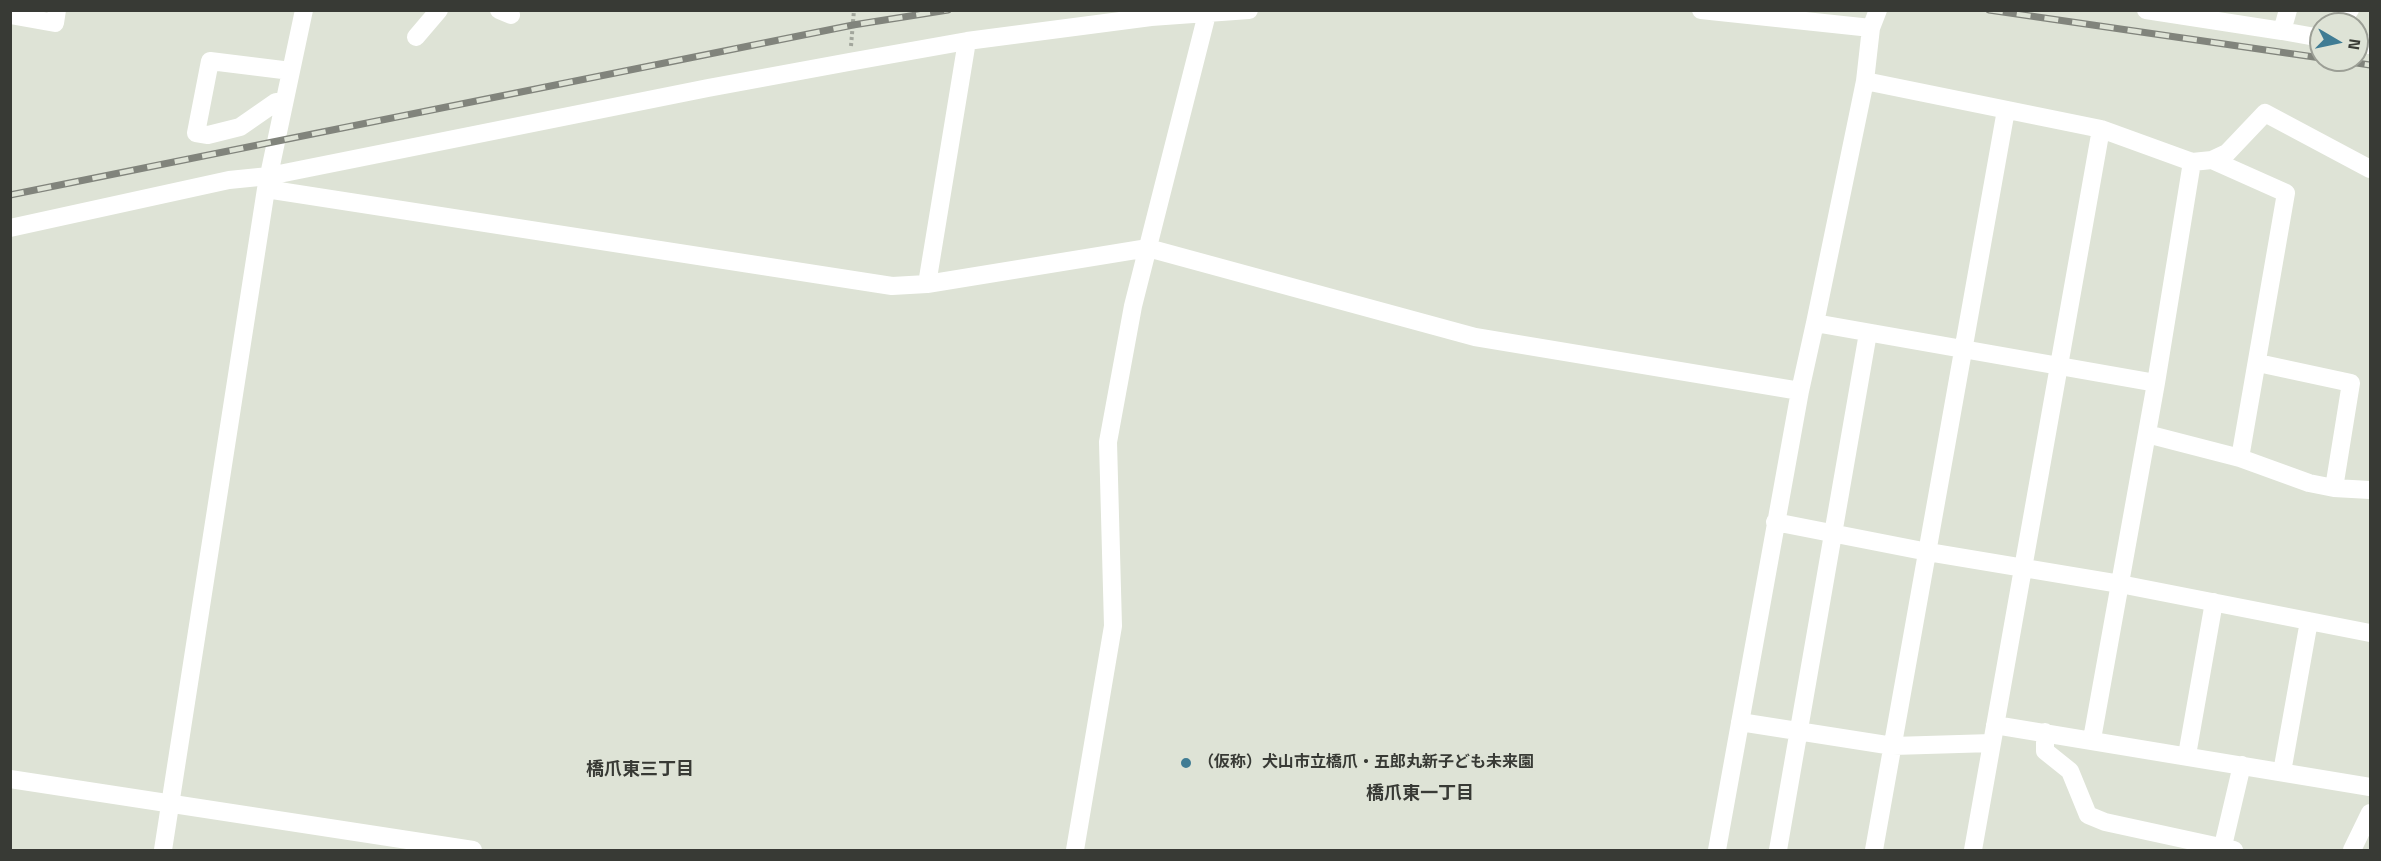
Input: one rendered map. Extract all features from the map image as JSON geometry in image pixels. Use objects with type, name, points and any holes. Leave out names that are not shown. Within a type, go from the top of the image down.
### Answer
[{"type":"street","points":[[10,15],[55,23],[57,10]]},
{"type":"street","points":[[163,850],[274,141],[304,10]]},
{"type":"street","points":[[416,37],[439,10]]},
{"type":"street","points":[[268,182],[708,88],[967,41],[1151,17],[1208,11],[1249,10]]},
{"type":"street","points":[[1701,10],[1871,28]]},
{"type":"street","points":[[1717,850],[1800,391],[1865,81],[1871,28],[1878,10]]},
{"type":"street","points":[[2146,10],[2185,13],[2309,36]]},
{"type":"street","points":[[2282,31],[2288,10]]},
{"type":"street","points":[[1075,850],[1113,626],[1108,442],[1133,306],[1208,11]]},
{"type":"street","points":[[927,284],[967,41]]},
{"type":"street","points":[[284,103],[276,102],[240,127],[208,135],[196,133],[210,61],[291,72]]},
{"type":"street","points":[[1865,81],[2101,129],[2192,162],[2212,160],[2227,153],[2265,112],[2370,169]]},
{"type":"street","points":[[1874,850],[2006,110]]},
{"type":"street","points":[[1973,850],[2101,129]]},
{"type":"street","points":[[2212,160],[2286,193],[2240,458]]},
{"type":"street","points":[[2092,739],[2156,383],[2192,162]]},
{"type":"street","points":[[10,228],[229,180],[268,182],[892,286],[927,284],[1148,248],[1475,337],[1800,391]]},
{"type":"street","points":[[1815,323],[2156,383]]},
{"type":"street","points":[[1778,850],[1868,333]]},
{"type":"street","points":[[2258,363],[2351,383],[2334,488]]},
{"type":"street","points":[[2147,434],[2240,458],[2309,483],[2334,488],[2370,490]]},
{"type":"street","points":[[1775,522],[1928,552],[2120,584],[2370,633]]},
{"type":"street","points":[[2187,755],[2214,602]]},
{"type":"street","points":[[2282,772],[2309,621]]},
{"type":"street","points":[[1740,722],[1893,746],[1992,743]]},
{"type":"street","points":[[1995,725],[2092,739],[2370,787]]},
{"type":"street","points":[[2045,732],[2045,751],[2070,771],[2088,815],[2105,822],[2226,850],[2242,765]]},
{"type":"street","points":[[10,779],[473,850]]},
{"type":"street","points":[[2352,850],[2366,831],[2370,813]]},
{"type":"path","points":[[849,62],[854,10]]},
{"type":"railway","points":[[10,195],[853,25],[948,10]]},
{"type":"railway","points":[[1989,10],[2309,56]]},
{"type":"place","name":"（仮称）犬山市立橋爪・五郎丸新子ども未来園","points":[[1186,763]]},
{"type":"district","name":"橋爪東三丁目","points":[[640,771]]},
{"type":"district","name":"橋爪東一丁目","points":[[1420,795]]}]
